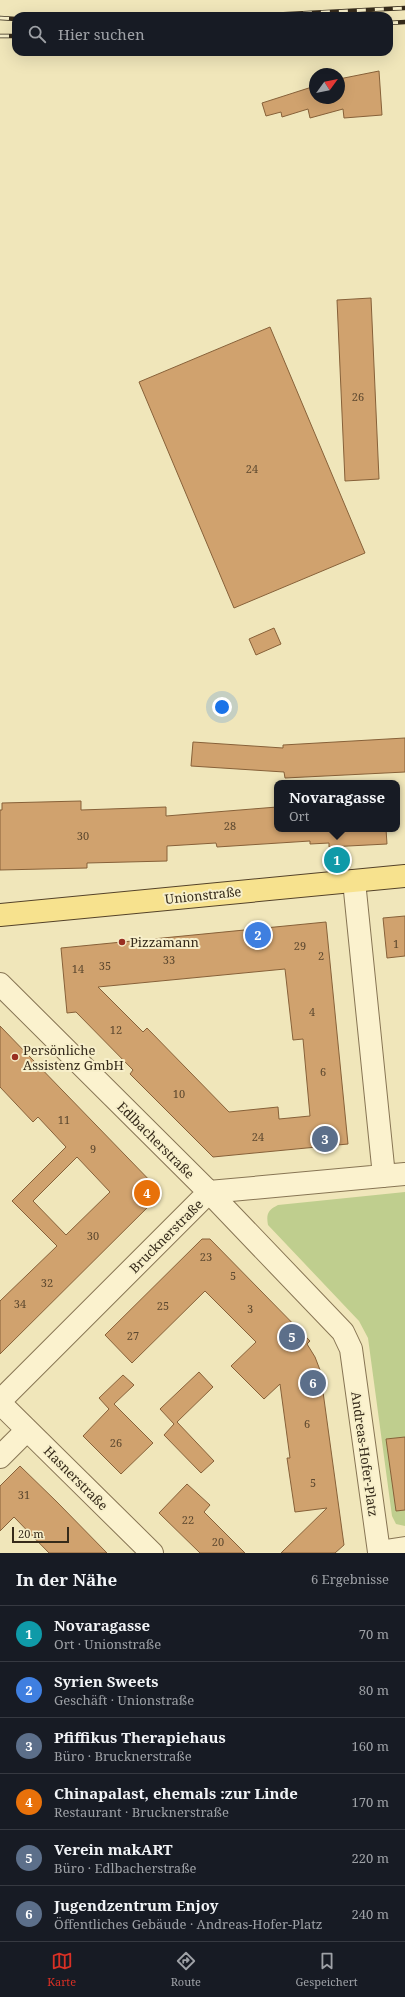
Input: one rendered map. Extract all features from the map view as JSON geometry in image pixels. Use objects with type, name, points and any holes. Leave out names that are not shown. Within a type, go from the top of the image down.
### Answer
[{"type":"main road","name":"Unionstraße","points":[[0,915],[405,876]]},
{"type":"street","points":[[354,881],[395,1175]]},
{"type":"street","name":"Edlbacherstraße","points":[[0,984],[209,1192],[344,1332]]},
{"type":"street","name":"Brucknerstraße","points":[[0,1402],[209,1192],[395,1175]]},
{"type":"street","name":"Andreas-Hofer-Platz","points":[[344,1332],[351,1349],[378,1552],[405,1548]]},
{"type":"street","name":"Hasnerstraße","points":[[0,1402],[152,1553]]},
{"type":"street","points":[[0,1457],[28,1430]]},
{"type":"green space","points":[[405,1192],[405,1526],[396,1524],[392,1516],[368,1338],[359,1321],[268,1225],[267,1218],[268,1213],[278,1205]]},
{"type":"building","points":[[379,71],[382,115],[344,118],[343,109],[310,118],[308,109],[282,117],[281,112],[266,116],[262,103],[309,88],[309,104],[345,104],[345,78]]},
{"type":"building","points":[[371,298],[379,479],[345,481],[337,300]]},
{"type":"building","points":[[270,327],[365,553],[234,608],[139,382]]},
{"type":"building","points":[[274,628],[281,644],[256,655],[249,639]]},
{"type":"building","points":[[405,738],[405,772],[285,778],[284,772],[191,766],[193,742],[283,748],[283,745]]},
{"type":"building","points":[[81,801],[81,810],[166,807],[166,816],[274,807],[274,832],[386,832],[387,844],[329,847],[329,843],[310,844],[310,841],[217,847],[216,843],[167,846],[167,861],[87,863],[87,868],[0,870],[0,810],[2,810],[2,803]]},
{"type":"building","points":[[405,916],[405,956],[387,958],[383,918]]},
{"type":"building","points":[[326,922],[348,1144],[213,1157],[130,1074],[133,1070],[76,1012],[67,1013],[61,948]],"holes":[[[285,969],[293,1040],[303,1039],[310,1116],[279,1119],[278,1107],[229,1112],[147,1028],[143,1032],[98,987]]]},
{"type":"building","points":[[0,1026],[158,1189],[159,1196],[0,1354],[0,1301],[57,1246],[12,1201],[66,1147],[38,1117],[33,1122],[0,1087]],"holes":[[[77,1157],[110,1192],[66,1235],[33,1201]]]},
{"type":"building","points":[[202,1239],[210,1239],[310,1341],[307,1344],[315,1357],[320,1370],[344,1545],[335,1553],[281,1553],[327,1508],[295,1512],[287,1458],[290,1458],[280,1384],[264,1399],[231,1366],[256,1342],[205,1291],[132,1363],[105,1335]]},
{"type":"building","points":[[199,1372],[213,1387],[177,1422],[214,1461],[201,1473],[164,1435],[174,1424],[160,1409]]},
{"type":"building","points":[[123,1375],[134,1385],[114,1404],[153,1443],[121,1474],[83,1436],[109,1409],[99,1398]]},
{"type":"building","points":[[405,1437],[405,1510],[396,1511],[386,1439]]},
{"type":"building","points":[[20,1466],[107,1553],[49,1553],[14,1517],[0,1531],[0,1486]]},
{"type":"building","points":[[187,1484],[210,1505],[204,1512],[245,1553],[200,1553],[159,1513]]},
{"type":"railway","points":[[327,12],[405,8]]},
{"type":"railway","points":[[0,18],[12,19]]},
{"type":"railway","points":[[393,23],[405,22]]},
{"type":"railway","points":[[0,36],[12,36]]},
{"type":"place","name":"Novaragasse","points":[[337,860]]},
{"type":"place","name":"Syrien Sweets","points":[[258,935]]},
{"type":"place","name":"Pizzamann","points":[[122,942]]},
{"type":"place","name":"Persönliche Assistenz GmbH","points":[[15,1057]]},
{"type":"place","name":"Pfiffikus Therapiehaus","points":[[325,1139]]},
{"type":"place","name":"Chinapalast, ehemals :zur Linde","points":[[147,1193]]},
{"type":"place","name":"Verein makART","points":[[292,1337]]},
{"type":"place","name":"Jugendzentrum Enjoy","points":[[313,1383]]}]
